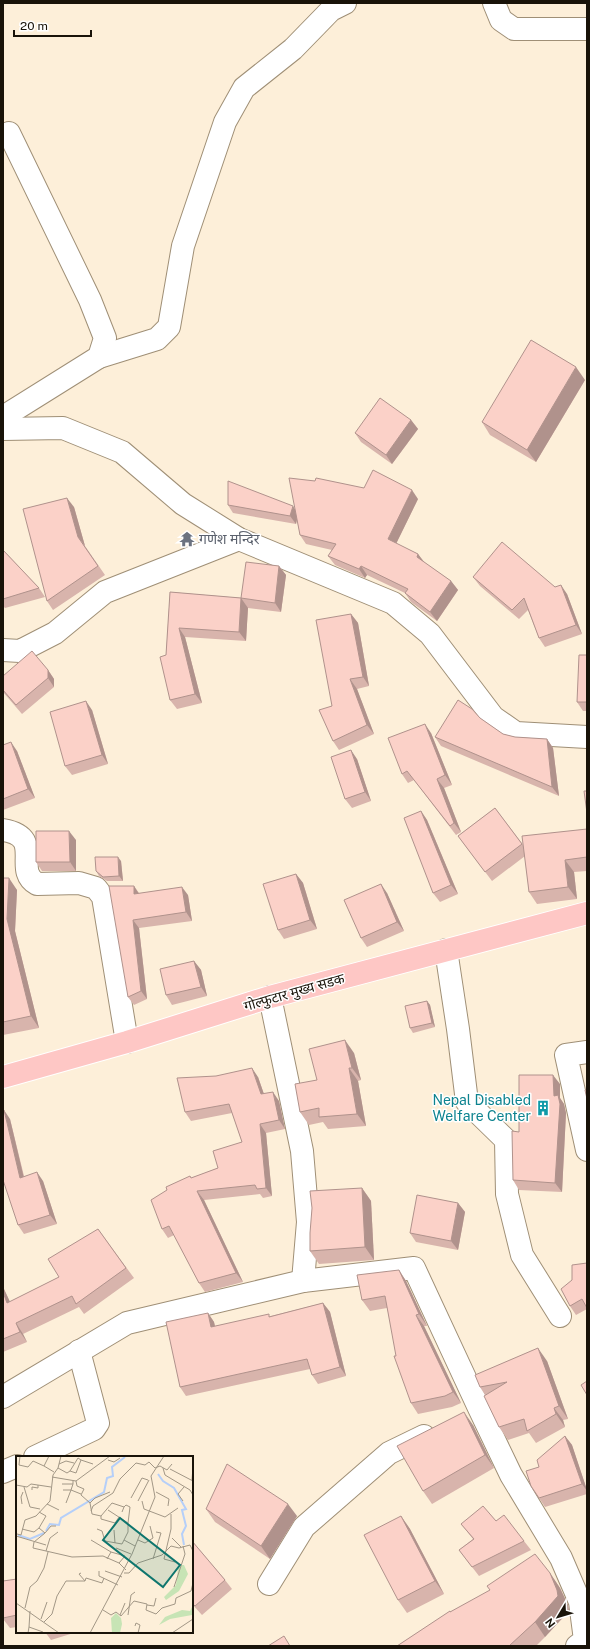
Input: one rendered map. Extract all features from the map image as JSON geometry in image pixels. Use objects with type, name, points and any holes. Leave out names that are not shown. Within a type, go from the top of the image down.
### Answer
[{"type":"main road","name":"गोल्फुटार मुख्य सडक","points":[[3,1077],[127,1042],[270,998],[587,913]]},
{"type":"street","points":[[3,417],[99,356],[157,339],[168,327],[183,246],[225,122],[232,109],[244,88],[293,49],[331,10],[345,3]]},
{"type":"street","points":[[494,3],[501,20],[514,29],[587,29]]},
{"type":"street","points":[[9,133],[90,300],[105,338],[99,356]]},
{"type":"street","points":[[3,429],[63,428],[122,452],[183,504],[239,539],[393,604],[430,634],[493,717],[516,733],[587,737]]},
{"type":"street","points":[[3,650],[20,651],[55,632],[105,592],[239,539]]},
{"type":"street","points":[[3,830],[12,831],[24,840],[27,848],[26,872],[31,881],[37,884],[79,884],[96,888],[103,897],[127,1042]]},
{"type":"street","points":[[446,950],[467,1102],[506,1140],[507,1194],[522,1255],[560,1316]]},
{"type":"street","points":[[270,998],[302,1151],[308,1222],[303,1282]]},
{"type":"street","points":[[587,1052],[566,1055],[587,1150]]},
{"type":"street","points":[[3,1397],[127,1323],[303,1282],[414,1268],[512,1475],[561,1558],[580,1602],[585,1640],[577,1646]]},
{"type":"street","points":[[37,1456],[94,1429],[98,1422],[79,1351]]},
{"type":"street","points":[[269,1584],[304,1527],[390,1453],[479,1408]]},
{"type":"street","points":[[3,1472],[16,1466]]},
{"type":"building","points":[[531,340],[576,367],[527,450],[482,422]]},
{"type":"building","points":[[380,398],[411,420],[386,455],[355,433]]},
{"type":"building","points":[[373,470],[412,490],[388,539],[418,554],[417,557],[451,581],[430,612],[405,593],[408,589],[361,566],[359,569],[328,556],[336,544],[300,535],[289,478],[315,481],[316,478],[364,488]]},
{"type":"building","points":[[228,481],[293,506],[290,516],[228,505]]},
{"type":"building","points":[[67,498],[78,537],[98,566],[47,601],[23,509]]},
{"type":"building","points":[[502,542],[555,587],[561,585],[576,625],[539,638],[524,598],[512,610],[473,577]]},
{"type":"building","points":[[3,550],[39,588],[3,599]]},
{"type":"building","points":[[246,562],[279,566],[275,603],[241,598]]},
{"type":"building","points":[[170,592],[241,598],[239,632],[179,628],[195,694],[170,700],[160,657],[166,655]]},
{"type":"building","points":[[351,614],[363,677],[350,679],[367,725],[333,741],[319,710],[332,706],[316,620]]},
{"type":"building","points":[[32,651],[48,670],[48,678],[16,705],[3,690],[3,676]]},
{"type":"building","points":[[579,655],[587,655],[587,702],[577,702]]},
{"type":"building","points":[[458,700],[472,709],[480,718],[503,734],[515,737],[547,739],[552,787],[435,737]]},
{"type":"building","points":[[86,701],[102,755],[65,766],[50,712]]},
{"type":"building","points":[[425,724],[445,775],[437,779],[454,823],[450,826],[407,771],[402,774],[388,738]]},
{"type":"building","points":[[11,742],[28,789],[3,799],[3,745]]},
{"type":"building","points":[[351,750],[365,792],[345,799],[331,757]]},
{"type":"building","points":[[584,791],[587,791],[587,813]]},
{"type":"building","points":[[495,808],[522,844],[485,872],[458,836]]},
{"type":"building","points":[[421,811],[451,885],[433,893],[404,818]]},
{"type":"building","points":[[587,829],[587,857],[565,860],[568,887],[529,892],[522,836]]},
{"type":"building","points":[[36,831],[69,831],[70,862],[36,862]]},
{"type":"building","points":[[95,857],[118,857],[119,876],[103,877],[96,871]]},
{"type":"building","points":[[296,874],[310,920],[278,930],[263,884]]},
{"type":"building","points":[[3,878],[9,878],[7,919],[31,1016],[3,1022]]},
{"type":"building","points":[[381,884],[397,922],[361,938],[344,900]]},
{"type":"building","points":[[109,886],[134,886],[134,894],[182,887],[186,912],[133,920],[141,991],[128,997]]},
{"type":"building","points":[[194,961],[201,987],[166,995],[160,969]]},
{"type":"building","points":[[427,1001],[432,1023],[410,1028],[405,1006]]},
{"type":"building","points":[[345,1040],[352,1068],[349,1068],[357,1114],[319,1117],[319,1108],[300,1112],[295,1084],[317,1080],[309,1049]]},
{"type":"building","points":[[252,1068],[261,1094],[273,1092],[279,1120],[260,1124],[266,1188],[257,1189],[255,1185],[197,1191],[236,1273],[199,1283],[169,1226],[162,1229],[151,1200],[167,1190],[166,1187],[190,1176],[191,1178],[218,1168],[213,1151],[242,1142],[229,1104],[185,1112],[177,1078],[216,1076]]},
{"type":"building","points":[[519,1075],[553,1075],[554,1096],[558,1095],[560,1104],[555,1183],[513,1180],[512,1131],[519,1132]]},
{"type":"building","points":[[3,1110],[20,1178],[37,1172],[50,1215],[18,1225],[3,1180]]},
{"type":"building","points":[[362,1188],[365,1247],[310,1251],[312,1208],[310,1191]]},
{"type":"building","points":[[417,1195],[458,1203],[451,1241],[410,1233]]},
{"type":"building","points":[[98,1229],[126,1268],[76,1304],[72,1296],[16,1323],[20,1332],[3,1339],[3,1292],[7,1303],[59,1277],[48,1259]]},
{"type":"building","points":[[587,1263],[587,1308],[582,1299],[570,1306],[561,1289],[572,1280],[572,1265]]},
{"type":"building","points":[[399,1270],[419,1314],[416,1315],[453,1392],[445,1396],[411,1403],[394,1356],[396,1356],[385,1296],[362,1300],[357,1275]]},
{"type":"building","points":[[323,1303],[340,1367],[312,1375],[307,1359],[180,1387],[166,1322],[208,1313],[211,1327],[269,1314],[269,1317]]},
{"type":"building","points":[[538,1348],[559,1406],[554,1408],[556,1414],[527,1431],[524,1419],[499,1427],[484,1396],[507,1382],[480,1387],[475,1375]]},
{"type":"building","points":[[587,1381],[587,1395],[581,1385]]},
{"type":"building","points":[[464,1412],[485,1455],[423,1491],[397,1446]]},
{"type":"building","points":[[565,1436],[582,1484],[539,1498],[531,1486],[526,1471],[539,1467],[537,1460]]},
{"type":"building","points":[[227,1464],[288,1504],[261,1546],[206,1509]]},
{"type":"building","points":[[483,1506],[496,1521],[504,1515],[524,1541],[472,1567],[459,1550],[474,1539],[461,1524]]},
{"type":"building","points":[[401,1516],[435,1581],[398,1600],[364,1535]]},
{"type":"building","points":[[193,1542],[225,1580],[195,1606],[193,1604]]},
{"type":"building","points":[[535,1554],[550,1573],[558,1596],[535,1622],[509,1646],[397,1646],[450,1611],[490,1590],[487,1586]]},
{"type":"building","points":[[16,1579],[16,1615],[3,1618],[3,1581]]},
{"type":"building","points":[[284,1636],[290,1646],[268,1646]]},
{"type":"place","name":"गणेश मन्दिर","points":[[187,539]]},
{"type":"place","name":"Nepal Disabled Welfare Center","points":[[543,1108]]}]
